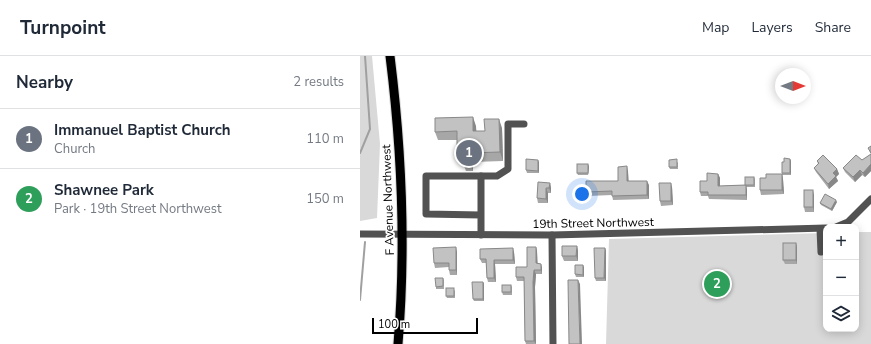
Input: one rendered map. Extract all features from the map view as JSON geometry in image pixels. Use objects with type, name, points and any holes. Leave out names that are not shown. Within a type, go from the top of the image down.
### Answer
[{"type":"main road","name":"F Avenue Northwest","points":[[390,56],[399,142],[403,234],[398,344]]},
{"type":"street","points":[[481,215],[426,214],[426,176],[497,176],[508,169],[508,124],[524,124]]},
{"type":"street","points":[[481,176],[481,235]]},
{"type":"street","points":[[843,224],[848,222],[871,199]]},
{"type":"street","name":"19th Street Northwest","points":[[360,234],[552,235],[823,229]]},
{"type":"street","points":[[823,229],[821,252],[823,252]]},
{"type":"street","points":[[552,235],[553,344]]},
{"type":"shaded area","points":[[360,56],[372,56],[380,144],[377,218],[360,221]]},
{"type":"shaded area","points":[[859,232],[871,232],[871,344],[606,344],[609,239],[823,233],[823,332],[859,332]]},
{"type":"building","points":[[473,117],[473,131],[485,131],[484,119],[499,119],[500,152],[469,153],[470,162],[463,162],[462,155],[457,155],[457,131],[435,132],[435,118]]},
{"type":"building","points":[[871,146],[871,153],[868,148]]},
{"type":"building","points":[[871,154],[871,164],[863,173],[860,170],[853,177],[843,168],[856,155],[862,160]]},
{"type":"building","points":[[823,155],[837,169],[833,173],[836,176],[828,184],[814,168],[819,163],[817,161]]},
{"type":"building","points":[[784,158],[790,159],[790,173],[782,173],[782,162],[784,162]]},
{"type":"building","points":[[526,159],[538,160],[538,171],[526,170]]},
{"type":"building","points":[[677,159],[677,167],[669,167],[669,160]]},
{"type":"building","points":[[577,164],[588,164],[588,173],[577,173]]},
{"type":"building","points":[[627,166],[627,181],[647,181],[647,195],[612,196],[612,191],[586,192],[586,181],[618,181],[618,167]]},
{"type":"building","points":[[707,173],[718,174],[718,186],[746,185],[746,195],[708,195],[708,192],[700,192],[700,181],[707,181]]},
{"type":"building","points":[[766,174],[782,174],[782,190],[760,190],[760,178],[766,178]]},
{"type":"building","points":[[745,177],[754,177],[754,185],[745,185]]},
{"type":"building","points":[[538,182],[550,183],[549,188],[546,188],[546,199],[537,198]]},
{"type":"building","points":[[659,183],[671,183],[671,201],[660,201]]},
{"type":"building","points":[[804,190],[813,190],[813,207],[804,207]]},
{"type":"building","points":[[825,194],[836,200],[831,209],[820,203]]},
{"type":"building","points":[[783,243],[796,243],[796,260],[783,260]]},
{"type":"building","points":[[562,246],[577,246],[576,256],[562,256]]},
{"type":"building","points":[[456,247],[456,270],[449,270],[449,263],[434,263],[433,248]]},
{"type":"building","points":[[527,247],[536,247],[536,263],[541,264],[541,270],[534,270],[534,341],[525,341],[524,277],[516,277],[516,267],[527,267]]},
{"type":"building","points":[[513,248],[513,260],[494,260],[494,278],[487,278],[486,259],[480,259],[480,249]]},
{"type":"building","points":[[594,248],[605,248],[604,278],[595,278]]},
{"type":"building","points":[[575,265],[583,265],[583,275],[575,274]]},
{"type":"building","points":[[435,278],[443,278],[443,286],[436,287]]},
{"type":"building","points":[[568,280],[578,280],[580,344],[569,344]]},
{"type":"building","points":[[472,282],[483,282],[483,299],[473,299]]},
{"type":"building","points":[[502,285],[511,285],[511,292],[502,292]]},
{"type":"building","points":[[446,288],[454,288],[454,296],[446,296]]},
{"type":"waterway","points":[[360,153],[370,129],[365,56]]},
{"type":"waterway","points":[[360,300],[365,242]]},
{"type":"place","name":"Immanuel Baptist Church","points":[[469,153]]},
{"type":"place","name":"Shawnee Park","points":[[717,284]]}]
